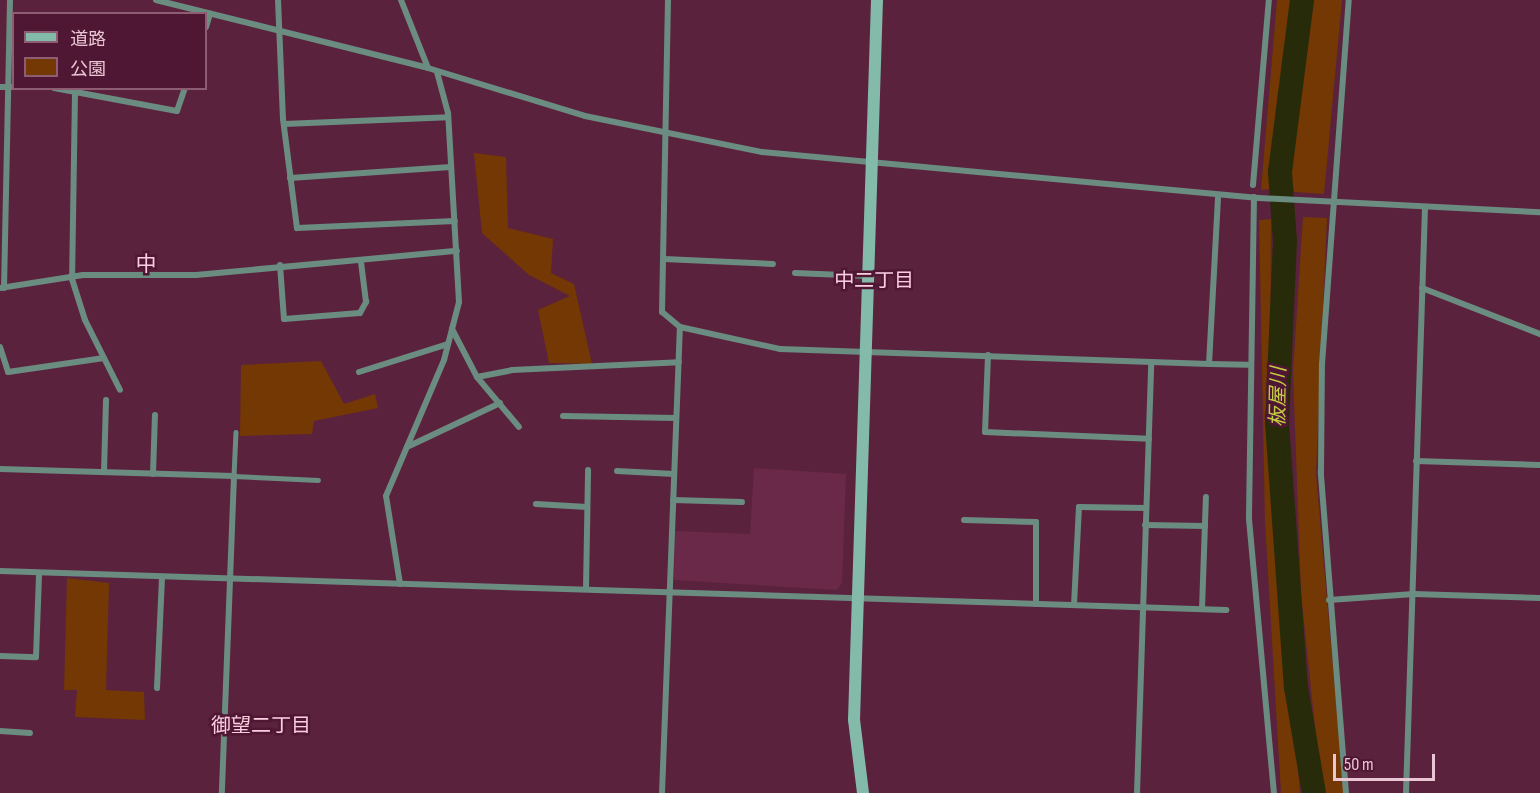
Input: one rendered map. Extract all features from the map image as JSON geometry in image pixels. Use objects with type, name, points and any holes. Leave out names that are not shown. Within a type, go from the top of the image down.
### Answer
[{"type":"street","points":[[10,0],[11,87],[2,288],[136,272],[196,275],[280,265],[361,262],[456,250]]},
{"type":"street","points":[[156,0],[199,12]]},
{"type":"street","points":[[278,0],[284,124],[297,228],[455,221]]},
{"type":"street","points":[[401,0],[428,68]]},
{"type":"street","points":[[668,0],[663,312],[680,327],[780,349],[1248,364]]},
{"type":"street","points":[[863,793],[854,720],[877,0]]},
{"type":"street","points":[[1253,185],[1269,0]]},
{"type":"street","points":[[1347,793],[1329,600],[1322,387],[1332,202],[1349,0]]},
{"type":"street","points":[[207,14],[428,68],[585,116],[762,152],[871,164],[1257,198],[1540,212]]},
{"type":"street","points":[[207,24],[210,15]]},
{"type":"street","points":[[400,584],[386,496],[448,344],[459,302],[448,117],[437,72]]},
{"type":"street","points":[[0,87],[11,87]]},
{"type":"street","points":[[62,90],[177,111],[184,90]]},
{"type":"street","points":[[75,93],[72,279],[104,358],[120,390]]},
{"type":"street","points":[[284,124],[448,117]]},
{"type":"street","points":[[291,178],[451,167]]},
{"type":"street","points":[[1209,364],[1218,198]]},
{"type":"street","points":[[1257,198],[1248,364],[1249,519],[1274,793]]},
{"type":"street","points":[[1406,793],[1425,207]]},
{"type":"street","points":[[664,259],[773,264]]},
{"type":"street","points":[[280,265],[284,319],[360,313],[366,302],[361,262]]},
{"type":"street","points":[[795,273],[867,276]]},
{"type":"street","points":[[1422,288],[1540,334]]},
{"type":"street","points":[[662,793],[680,327]]},
{"type":"street","points":[[452,329],[477,377],[519,427]]},
{"type":"street","points":[[359,372],[448,344]]},
{"type":"street","points":[[0,347],[8,372],[104,358]]},
{"type":"street","points":[[988,355],[985,432],[1149,439]]},
{"type":"street","points":[[477,377],[512,370],[679,362]]},
{"type":"street","points":[[1137,793],[1141,607],[1151,362]]},
{"type":"street","points":[[104,472],[106,400]]},
{"type":"street","points":[[407,447],[500,403]]},
{"type":"street","points":[[153,474],[155,415]]},
{"type":"street","points":[[563,416],[676,418]]},
{"type":"street","points":[[1416,461],[1540,465]]},
{"type":"street","points":[[0,469],[234,476],[222,793]]},
{"type":"street","points":[[586,589],[588,470]]},
{"type":"street","points":[[617,471],[674,474]]},
{"type":"street","points":[[1202,609],[1206,496]]},
{"type":"street","points":[[673,500],[742,502]]},
{"type":"street","points":[[536,504],[587,507]]},
{"type":"street","points":[[1074,605],[1079,507],[1146,508]]},
{"type":"street","points":[[964,519],[1036,522],[1036,604]]},
{"type":"street","points":[[1145,525],[1205,526]]},
{"type":"street","points":[[0,571],[162,578],[670,591],[1226,610]]},
{"type":"street","points":[[0,656],[36,657],[39,574]]},
{"type":"street","points":[[158,688],[162,578]]},
{"type":"street","points":[[1329,600],[1414,594],[1540,598]]},
{"type":"street","points":[[0,731],[30,733]]},
{"type":"lane","points":[[236,432],[234,476],[318,480]]},
{"type":"shaded area","points":[[754,468],[846,474],[842,583],[837,590],[674,580],[675,531],[750,534]]},
{"type":"green space","points":[[1277,0],[1294,0],[1273,189],[1261,190]]},
{"type":"green space","points":[[1314,0],[1342,0],[1324,194],[1294,192],[1289,173]]},
{"type":"green space","points":[[474,153],[506,157],[508,228],[553,239],[551,273],[574,284],[592,364],[549,363],[538,310],[570,296],[529,275],[482,233]]},
{"type":"green space","points":[[1303,217],[1327,218],[1316,474],[1344,793],[1322,793],[1301,594],[1293,372]]},
{"type":"green space","points":[[1271,219],[1270,421],[1300,793],[1281,793],[1265,522],[1259,220]]},
{"type":"green space","points":[[321,361],[344,404],[375,394],[378,408],[314,421],[312,434],[240,436],[241,365]]},
{"type":"green space","points":[[67,578],[109,583],[106,690],[144,692],[145,720],[75,717],[77,690],[64,690]]},
{"type":"waterway","name":"板屋川","points":[[1302,0],[1280,172],[1285,241],[1277,423],[1296,687],[1314,793]]},
{"type":"district","name":"中","points":[[146,265]]},
{"type":"district","name":"中二丁目","points":[[874,281]]},
{"type":"district","name":"御望二丁目","points":[[261,726]]}]
